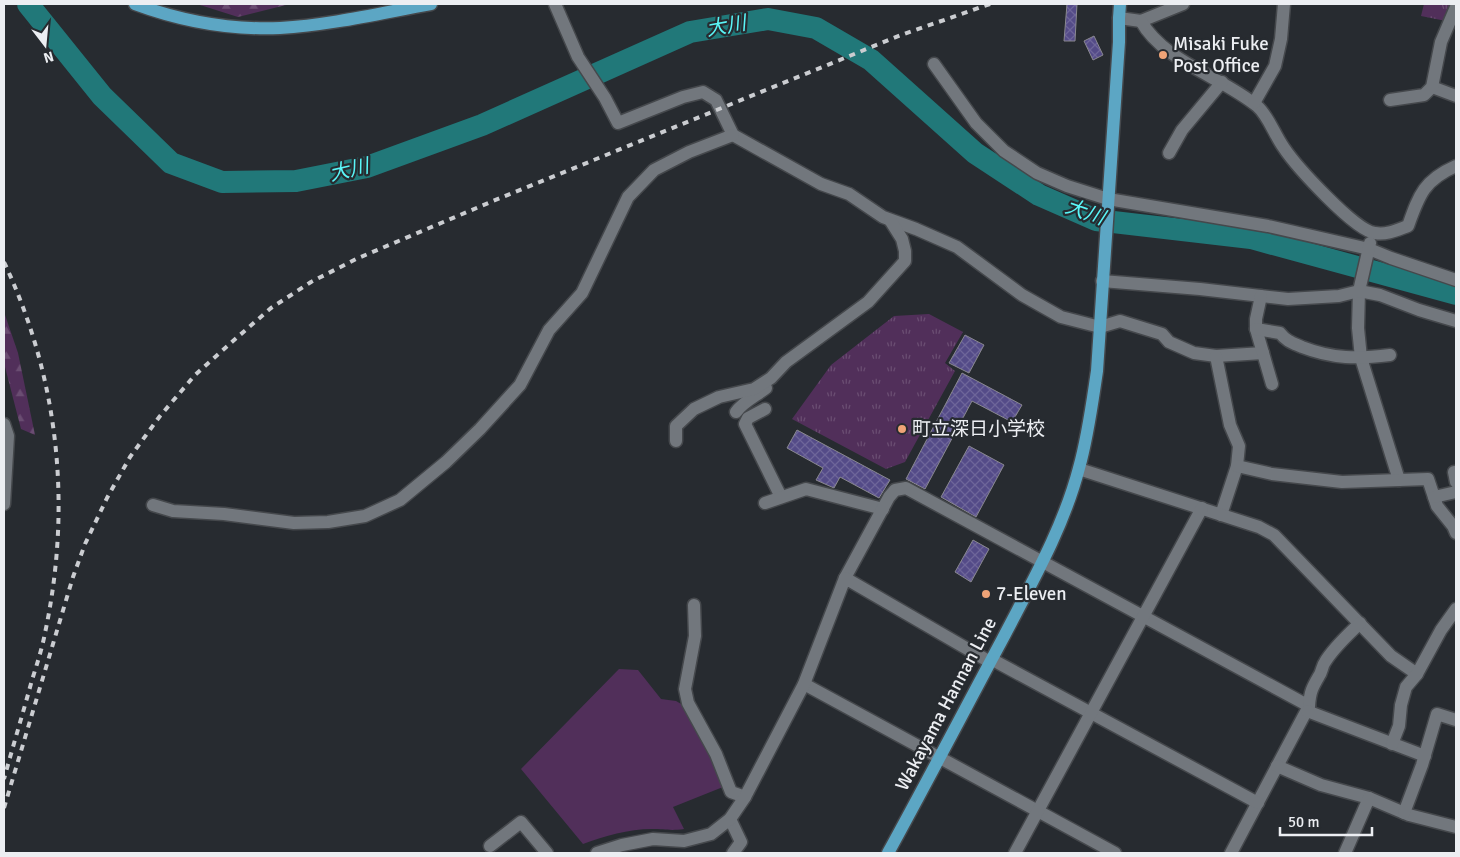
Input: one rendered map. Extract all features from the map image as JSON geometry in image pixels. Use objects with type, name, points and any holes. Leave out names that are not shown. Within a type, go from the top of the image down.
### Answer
[{"type":"main road","points":[[135,4],[190,21],[234,26],[280,28],[345,20],[431,4]]},
{"type":"main road","name":"Wakayama Hannan Line","points":[[888,853],[940,758],[1042,562],[1062,517],[1079,469],[1090,418],[1097,371],[1107,202],[1120,42],[1119,10]]},
{"type":"street","points":[[555,4],[578,57],[605,98],[618,123],[682,97],[703,92],[716,100],[733,135],[821,184],[849,194],[883,217],[916,229],[957,248],[1022,295],[1061,317],[1100,327],[1120,321],[1162,334],[1169,342],[1194,353],[1216,356],[1263,352]]},
{"type":"street","points":[[1141,21],[1183,4]]},
{"type":"street","points":[[1254,103],[1275,66],[1281,39],[1284,4]]},
{"type":"street","points":[[1390,100],[1424,95],[1432,87],[1441,42],[1456,6]]},
{"type":"street","points":[[1119,10],[1141,21],[1147,32],[1159,44],[1199,71],[1236,90],[1260,108],[1283,147],[1305,174],[1352,219],[1373,233],[1388,234],[1408,226],[1418,197],[1431,182],[1456,166]]},
{"type":"street","points":[[934,64],[976,123],[1004,152],[1037,173],[1067,186],[1107,202],[1268,226],[1368,250],[1456,280]]},
{"type":"street","points":[[1169,153],[1182,130],[1222,82]]},
{"type":"street","points":[[1432,87],[1456,96]]},
{"type":"street","points":[[153,505],[173,511],[224,514],[294,523],[328,522],[365,516],[400,500],[467,443],[520,385],[549,330],[582,293],[628,197],[654,170],[689,152],[733,135]]},
{"type":"street","points":[[676,441],[676,426],[694,409],[719,397],[754,389],[868,302],[905,261],[902,239],[890,220]]},
{"type":"street","points":[[1373,233],[1359,288],[1358,328],[1361,358],[1399,480]]},
{"type":"street","points":[[1102,281],[1288,299],[1339,296],[1359,288],[1419,310],[1456,321]]},
{"type":"street","points":[[1261,296],[1256,329],[1272,384]]},
{"type":"street","points":[[1256,329],[1280,333],[1285,340],[1322,354],[1361,358],[1390,355]]},
{"type":"street","points":[[1216,356],[1230,425],[1239,446],[1237,466],[1221,515]]},
{"type":"street","points":[[736,412],[740,406],[754,398],[769,385],[782,366]]},
{"type":"street","points":[[766,409],[748,418],[745,424],[781,497]]},
{"type":"street","points":[[4,424],[8,436],[4,504]]},
{"type":"street","points":[[1237,466],[1272,474],[1342,482],[1428,480],[1436,506],[1453,526],[1456,533]]},
{"type":"street","points":[[1079,469],[1202,508],[1274,534],[1392,656],[1417,674]]},
{"type":"street","points":[[1456,472],[1454,472],[1456,482]]},
{"type":"street","points":[[597,853],[626,849],[653,839],[684,841],[710,834],[730,819],[745,797],[804,684],[845,578],[895,490],[906,488],[1144,616],[1308,708],[1424,756]]},
{"type":"street","points":[[765,503],[806,489],[883,509]]},
{"type":"street","points":[[1434,498],[1456,492]]},
{"type":"street","points":[[1015,853],[1202,508]]},
{"type":"street","points":[[845,578],[991,660],[1258,803]]},
{"type":"street","points":[[694,605],[695,636],[685,689],[688,703],[716,754],[731,792],[745,797]]},
{"type":"street","points":[[1392,744],[1399,726],[1406,687],[1417,674],[1441,630],[1456,609]]},
{"type":"street","points":[[1231,853],[1308,708],[1310,693],[1320,676],[1324,662],[1360,623]]},
{"type":"street","points":[[804,684],[1115,853]]},
{"type":"street","points":[[1404,813],[1437,714],[1456,720]]},
{"type":"street","points":[[1277,766],[1321,785],[1369,798],[1404,813],[1456,827]]},
{"type":"street","points":[[1345,853],[1369,798]]},
{"type":"street","points":[[730,819],[742,842],[733,853]]},
{"type":"street","points":[[490,846],[521,822],[547,853]]},
{"type":"green space","points":[[197,4],[290,4],[238,17]]},
{"type":"green space","points":[[1424,4],[1451,4],[1446,21],[1421,16]]},
{"type":"green space","points":[[4,312],[18,353],[35,435],[21,429],[4,363]]},
{"type":"green space","points":[[929,314],[963,332],[945,363],[955,371],[905,462],[886,469],[792,419],[831,365],[894,316]]},
{"type":"green space","points":[[619,669],[638,670],[661,699],[676,701],[683,705],[707,746],[723,787],[673,807],[684,829],[634,830],[583,844],[521,769]]},
{"type":"building","points":[[1067,4],[1077,4],[1075,41],[1064,41]]},
{"type":"building","points":[[1094,36],[1103,55],[1093,60],[1084,41]]},
{"type":"building","points":[[965,335],[984,345],[969,373],[949,363]]},
{"type":"building","points":[[962,373],[1022,405],[1012,422],[972,401],[925,489],[906,479]]},
{"type":"building","points":[[797,430],[890,480],[879,498],[840,477],[834,488],[816,480],[823,468],[787,448]]},
{"type":"building","points":[[969,446],[1004,465],[976,517],[941,497]]},
{"type":"building","points":[[973,540],[989,549],[971,582],[955,572]]},
{"type":"waterway","name":"大川","points":[[28,4],[102,96],[171,163],[222,182],[296,181],[367,167],[482,125],[690,32],[768,19],[816,28],[871,60],[975,153],[1039,195],[1096,220],[1251,238],[1456,294]]},
{"type":"railway","points":[[4,808],[73,577],[85,544],[107,498],[130,457],[160,416],[195,375],[271,308],[311,282],[356,259],[493,201],[901,35],[990,4]]},
{"type":"railway","points":[[4,262],[23,306],[37,351],[48,397],[55,444],[58,491],[58,538],[45,633],[4,779]]},
{"type":"place","name":"Misaki Fuke Post Office","points":[[1163,55]]},
{"type":"place","name":"町立深日小学校","points":[[902,429]]},
{"type":"place","name":"7-Eleven","points":[[986,594]]}]
